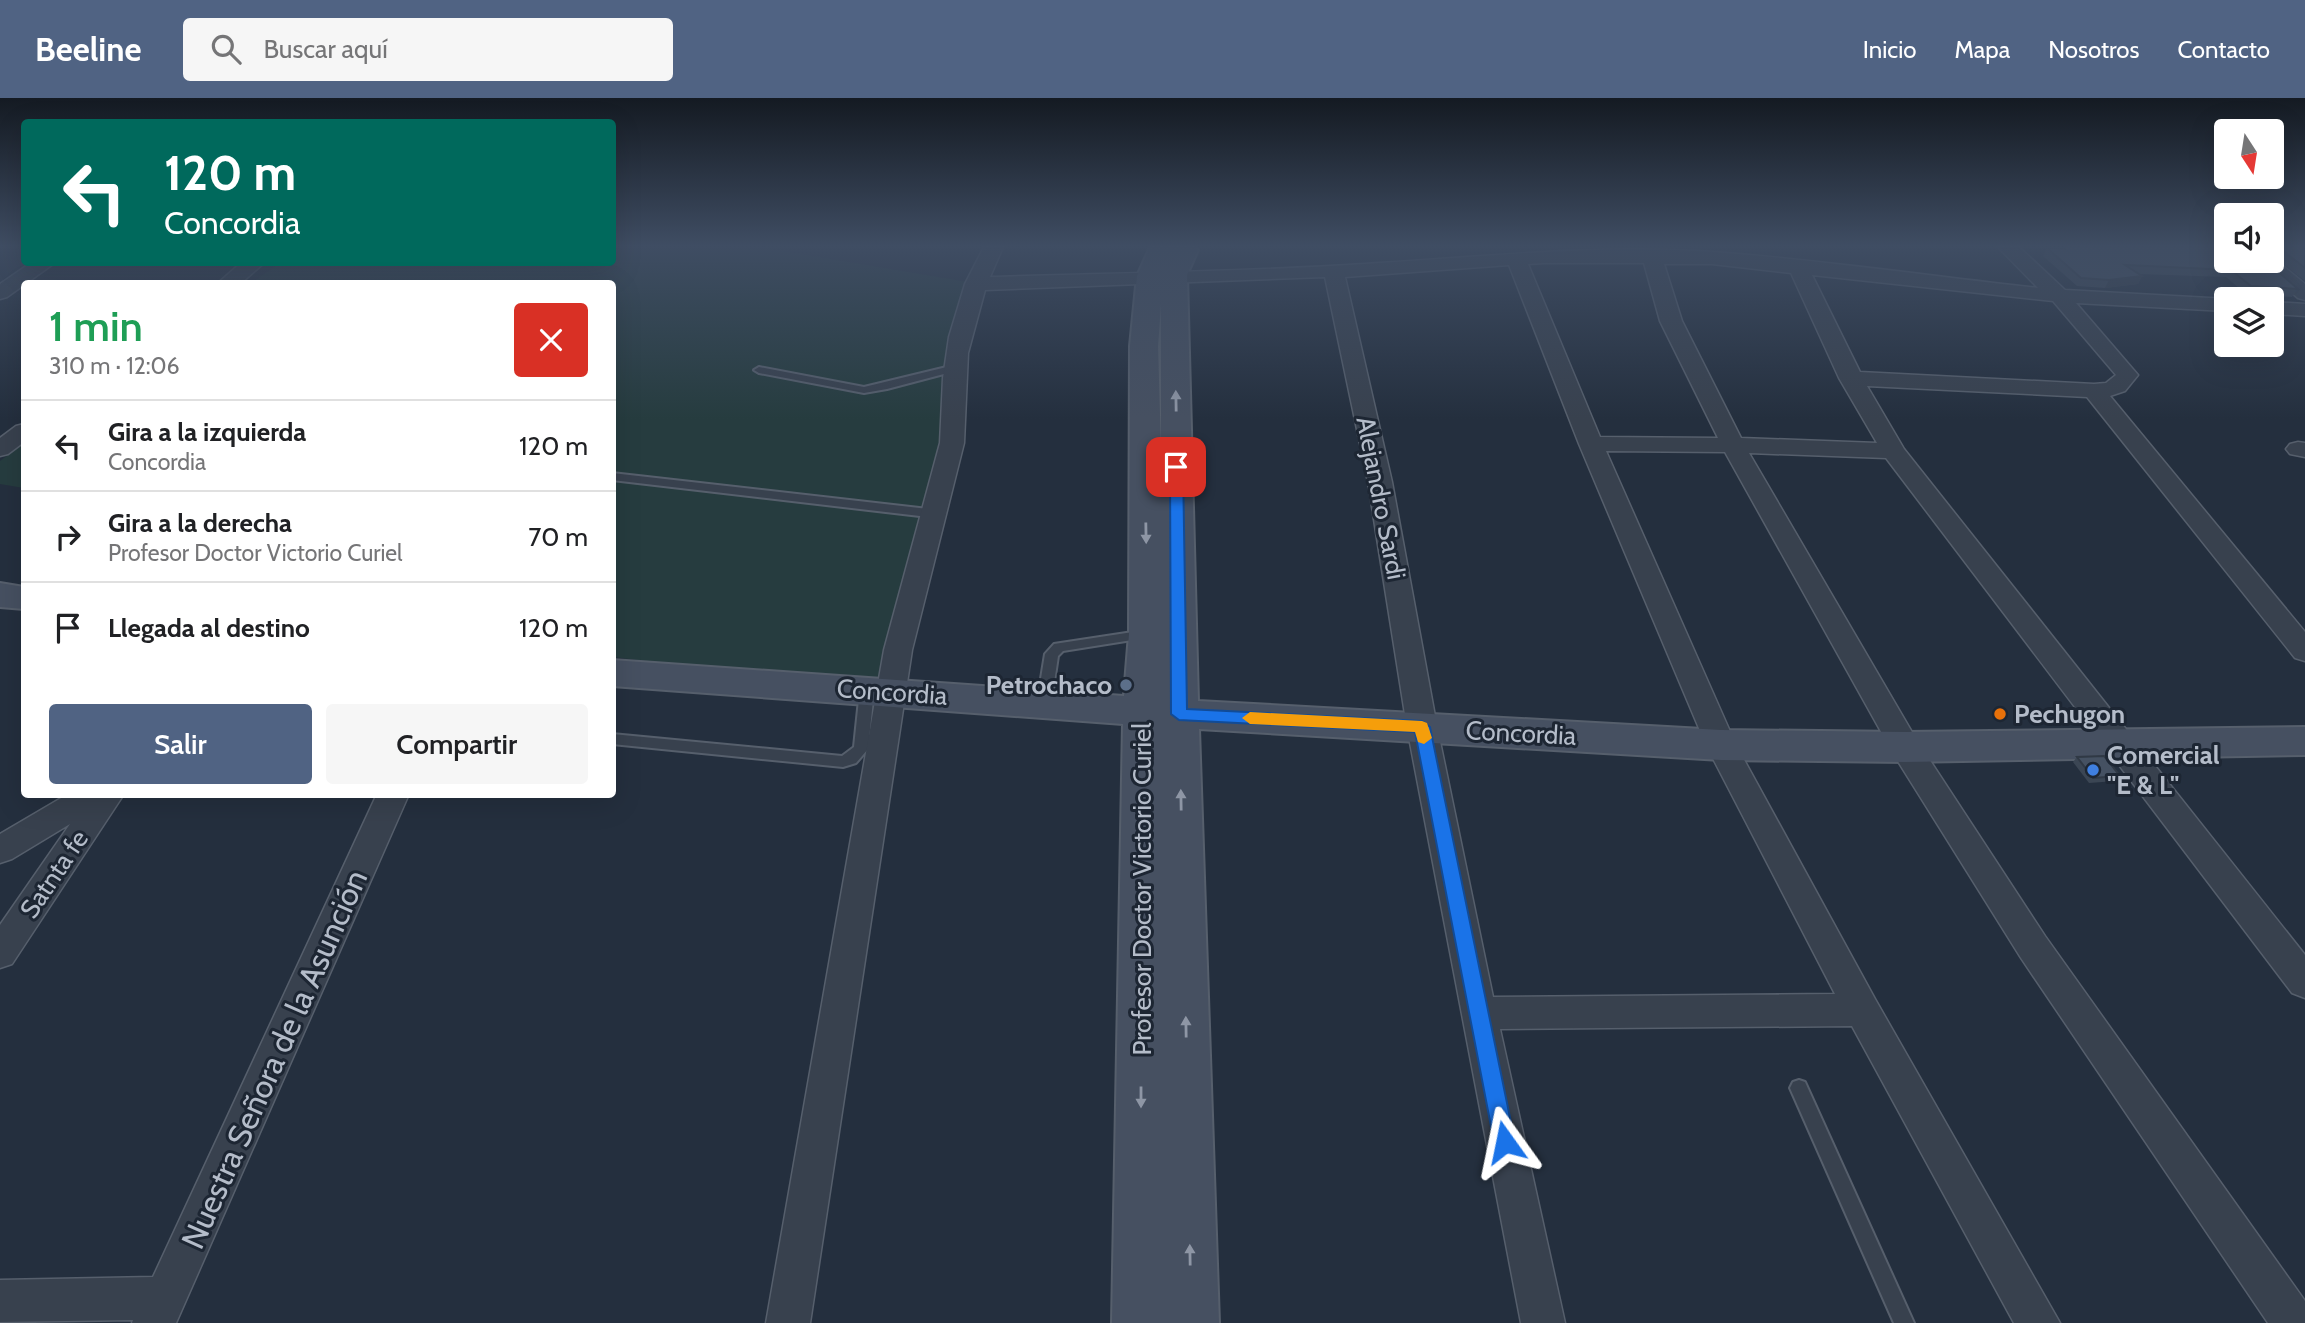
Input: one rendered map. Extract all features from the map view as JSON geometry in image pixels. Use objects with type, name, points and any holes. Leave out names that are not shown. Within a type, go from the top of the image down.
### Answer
[{"type":"main road","name":"Profesor Doctor Victorio Curiel","points":[[1156,304],[1144,346],[1147,634],[1161,712],[1191,1323]]},
{"type":"main road","name":"Profesor Doctor Victorio Curiel","points":[[1139,1323],[1161,712],[1167,304]]},
{"type":"main road","points":[[0,595],[21,598]]},
{"type":"main road","name":"Concordia","points":[[616,673],[1161,712],[1721,745],[1905,747],[2305,741]]},
{"type":"street","points":[[788,1323],[880,691],[898,650],[909,603],[937,514],[954,430],[955,368],[970,304]]},
{"type":"street","name":"Alejandro Sardi","points":[[1341,304],[1380,482],[1422,727],[1478,1013],[1543,1323]]},
{"type":"street","points":[[1534,304],[1591,444],[1721,745],[1862,1010],[2038,1323]]},
{"type":"street","points":[[1666,304],[1671,321],[1733,445],[1905,747],[2033,947],[2291,1322]]},
{"type":"street","points":[[1814,304],[1850,378],[1893,451],[2305,982]]},
{"type":"street","points":[[1850,378],[2094,391],[2117,388],[2127,375],[2066,304]]},
{"type":"street","points":[[2284,309],[2305,310]]},
{"type":"street","points":[[2094,391],[2305,651]]},
{"type":"street","points":[[0,449],[21,433]]},
{"type":"street","points":[[1591,444],[1733,445],[1893,451]]},
{"type":"street","points":[[0,850],[88,798]]},
{"type":"street","name":"Satnta fe","points":[[0,953],[105,798]]},
{"type":"street","name":"Nuestra Señora de la Asunción","points":[[160,1310],[391,798]]},
{"type":"street","points":[[1478,1013],[1862,1010]]},
{"type":"street","points":[[0,1301],[160,1310]]},
{"type":"lane","points":[[759,370],[864,390],[881,389],[930,371],[955,368]]},
{"type":"lane","points":[[616,476],[937,514]]},
{"type":"lane","points":[[1044,703],[1052,654],[1059,646],[1147,634]]},
{"type":"lane","points":[[616,739],[843,762],[851,759],[861,748],[880,691]]},
{"type":"lane","points":[[1799,1088],[1904,1323]]},
{"type":"green space","points":[[616,304],[970,304],[899,692],[616,657]]},
{"type":"green space","points":[[21,445],[21,488],[0,484],[0,461]]},
{"type":"building","points":[[2104,756],[2120,776],[2093,778],[2077,757]]},
{"type":"slow traffic","points":[[1250,718],[1422,727],[1424,738]]},
{"type":"place","name":"Petrochaco","points":[[1126,685]]},
{"type":"place","name":"Pechugon","points":[[2000,714]]},
{"type":"place","name":"Comercial \"E & L\"","points":[[2093,770]]},
{"type":"route","points":[[1176,467],[1179,714],[1422,727],[1505,1142]]}]
